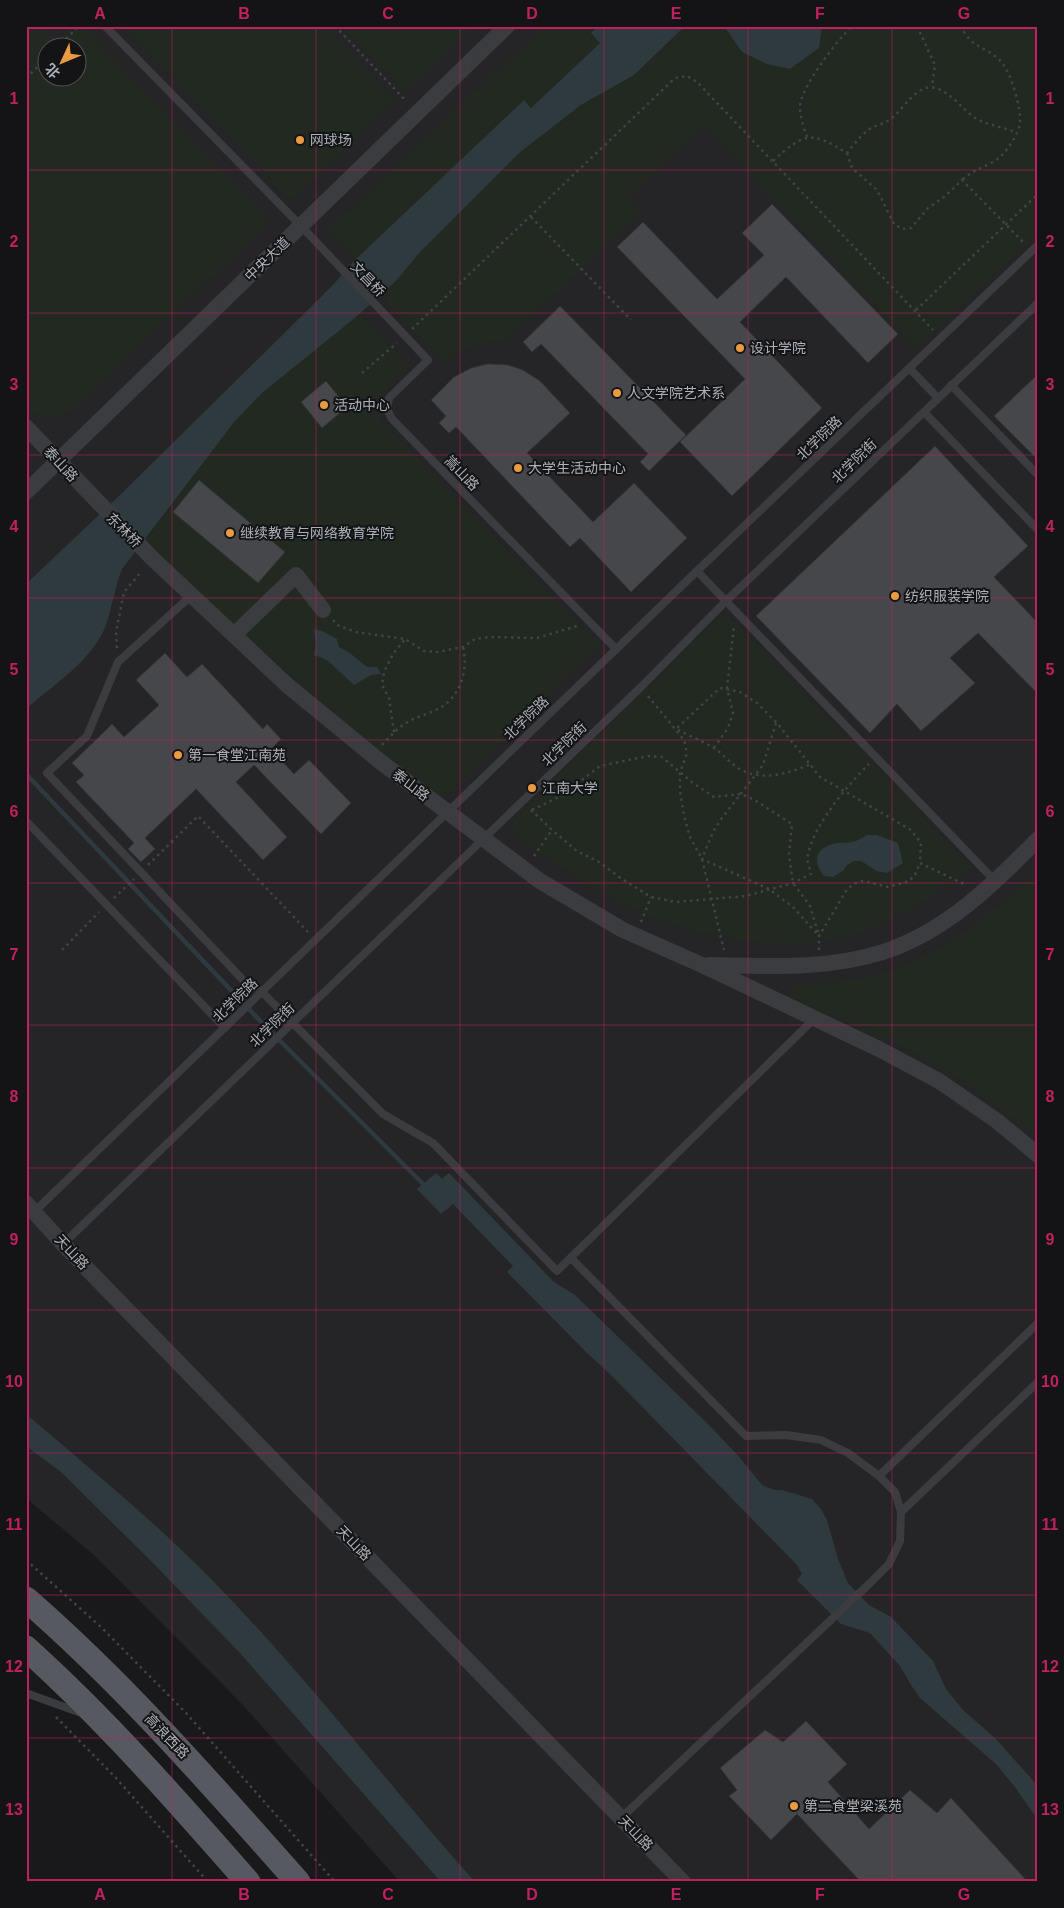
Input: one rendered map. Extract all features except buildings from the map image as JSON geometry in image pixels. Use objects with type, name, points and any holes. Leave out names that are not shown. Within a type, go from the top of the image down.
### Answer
[{"type":"main road","name":"高浪西路","points":[[26,1599],[119,1685],[188,1758],[298,1882]]},
{"type":"main road","points":[[26,1648],[138,1758],[248,1882]]},
{"type":"street","name":"中央大道","points":[[26,492],[507,26]]},
{"type":"street","name":"泰山路","points":[[26,427],[96,500]]},
{"type":"street","name":"东林桥","points":[[96,500],[153,559]]},
{"type":"street","name":"泰山路","points":[[153,559],[287,685],[374,756],[540,881],[624,930],[879,1049],[938,1081],[997,1121],[1038,1155]]},
{"type":"street","points":[[234,635],[296,575],[323,610]]},
{"type":"street","points":[[702,965],[777,966],[820,964],[847,961],[883,952],[923,934],[963,909],[996,882],[1038,840]]},
{"type":"street","name":"天山路","points":[[30,1207],[63,1244],[683,1882]]},
{"type":"lane","name":"文昌桥","points":[[105,26],[380,309]]},
{"type":"lane","name":"北学院路","points":[[30,1207],[225,1028],[697,571],[1035,248]]},
{"type":"lane","name":"北学院街","points":[[63,1244],[641,687],[726,601],[1038,303]]},
{"type":"lane","name":"嵩山路","points":[[380,309],[428,360],[389,398],[387,409],[392,420],[616,650]]},
{"type":"lane","points":[[910,369],[938,398]]},
{"type":"lane","points":[[951,385],[1038,475]]},
{"type":"lane","points":[[924,412],[1038,530]]},
{"type":"lane","points":[[697,571],[996,882]]},
{"type":"lane","points":[[192,595],[118,662],[87,736],[47,773],[244,981],[262,992],[383,1114],[433,1143],[557,1271],[814,1018]]},
{"type":"lane","points":[[26,821],[225,1028]]},
{"type":"lane","points":[[571,1258],[746,1436],[786,1435],[821,1440],[848,1453],[879,1476],[894,1492],[902,1512],[900,1541],[889,1564],[826,1626],[621,1818]]},
{"type":"lane","points":[[879,1476],[1038,1322]]},
{"type":"lane","points":[[902,1512],[1038,1382]]},
{"type":"lane","points":[[26,1693],[102,1722]]},
{"type":"path","points":[[67,38],[79,26]]},
{"type":"path","points":[[335,26],[418,113]]},
{"type":"path","points":[[807,137],[802,124],[800,106],[809,82],[837,43],[852,26]]},
{"type":"path","points":[[917,26],[935,65],[932,87]]},
{"type":"path","points":[[773,161],[791,144],[807,137],[815,136],[827,141],[847,153],[852,168],[877,190],[894,224],[902,229],[911,228],[928,208],[944,197],[968,174],[1004,154],[1017,133],[1020,122],[1012,80],[1003,63],[991,52],[973,43],[960,26]]},
{"type":"path","points":[[26,78],[38,67]]},
{"type":"path","points":[[362,373],[405,336],[675,78],[687,76],[697,82],[941,338]]},
{"type":"path","points":[[847,153],[859,138],[872,128],[888,120],[923,89],[932,87],[948,93],[976,119],[1017,133]]},
{"type":"path","points":[[962,180],[1006,225],[1035,248]]},
{"type":"path","points":[[915,310],[1038,194]]},
{"type":"path","points":[[531,216],[630,320]]},
{"type":"path","points":[[118,662],[116,632],[124,592],[153,559]]},
{"type":"path","points":[[323,610],[339,626],[356,632],[405,639],[424,651],[437,652],[463,647],[475,639],[537,638],[590,623]]},
{"type":"path","points":[[714,748],[728,728],[733,713],[727,688],[736,611]]},
{"type":"path","points":[[394,732],[389,698],[382,685],[384,672],[393,654],[405,639]]},
{"type":"path","points":[[374,756],[394,732],[411,720],[444,706],[453,696],[463,678],[465,656],[463,647]]},
{"type":"path","points":[[641,687],[684,740],[687,753],[680,772],[680,791],[684,816],[690,837],[702,859],[728,966]]},
{"type":"path","points":[[676,728],[720,688],[740,692],[757,703],[777,723],[820,777],[911,830],[921,843],[920,863],[915,875],[909,882],[888,887],[863,881],[853,884],[846,891],[819,936]]},
{"type":"path","points":[[702,859],[713,832],[722,818],[764,765],[777,723]]},
{"type":"path","points":[[676,728],[714,748],[739,769],[757,775],[786,774],[809,765]]},
{"type":"path","points":[[531,810],[561,796],[600,766],[648,756],[662,757],[714,797],[741,794],[754,799],[792,824],[789,855],[794,883],[810,906],[819,936],[820,964]]},
{"type":"path","points":[[522,802],[577,851],[599,862],[622,880],[651,898],[676,902],[746,896],[794,883],[811,874],[807,857],[814,835],[843,791],[876,757]]},
{"type":"path","points":[[62,950],[198,816],[316,940]]},
{"type":"path","points":[[525,870],[552,830]]},
{"type":"path","points":[[702,859],[770,889],[794,908],[819,936]]},
{"type":"path","points":[[920,863],[982,893]]},
{"type":"path","points":[[635,935],[651,898]]},
{"type":"path","points":[[26,1560],[101,1627],[186,1713],[334,1882]]},
{"type":"path","points":[[35,1696],[116,1778],[208,1882]]},
{"type":"shaded area","name":"江南大学","points":[[26,26],[1038,26],[1038,1882],[400,1882],[242,1704],[95,1556],[26,1498]]},
{"type":"shaded area","points":[[32,26],[40,26],[52,38],[38,38],[38,88],[88,88],[88,38],[60,38],[73,26],[83,26],[270,221],[75,409],[49,418],[38,415],[26,406],[26,31]]},
{"type":"shaded area","name":"网球场","points":[[122,26],[325,26],[396,100],[291,200]]},
{"type":"shaded area","points":[[340,26],[474,26],[405,92]]},
{"type":"shaded area","points":[[544,26],[598,26],[592,33],[601,42],[531,108],[523,101],[356,259],[327,231]]},
{"type":"shaded area","points":[[598,26],[685,26],[634,75],[581,105],[519,153],[420,252],[396,281],[356,317],[262,393],[235,421],[122,569],[106,625],[92,650],[71,671],[26,709],[26,584],[121,494],[332,286],[356,259],[524,100],[531,108],[600,43],[591,33]]},
{"type":"shaded area","points":[[685,26],[724,26],[742,52],[790,69],[819,48],[822,26],[1038,26],[1038,234],[916,349],[704,126],[629,198],[641,213],[506,340],[473,346],[443,362],[403,321],[385,299],[396,281],[420,252],[519,153],[581,105],[634,75]]},
{"type":"shaded area","points":[[724,26],[822,26],[819,48],[790,69],[767,64],[742,52]]},
{"type":"shaded area","points":[[360,314],[410,366],[378,398],[375,408],[379,418],[600,645],[442,800],[344,722],[141,545],[235,421],[262,393]]},
{"type":"shaded area","points":[[727,617],[738,625],[972,868],[921,903],[871,930],[834,940],[803,943],[771,943],[707,934],[676,926],[647,915],[593,888],[519,839],[511,830],[516,819],[531,802],[716,619]]},
{"type":"shaded area","points":[[314,629],[337,639],[339,647],[350,653],[367,667],[377,667],[381,674],[371,675],[354,685],[327,660],[314,655],[316,646]]},
{"type":"shaded area","points":[[867,835],[877,835],[898,843],[903,863],[887,873],[877,871],[861,861],[854,861],[833,877],[824,876],[820,871],[817,861],[817,857],[822,849],[835,843],[854,842]]},
{"type":"shaded area","points":[[1038,870],[1038,1139],[976,1091],[926,1059],[879,1036],[804,1005],[791,997],[792,986],[876,975],[928,954],[968,930]]},
{"type":"shaded area","points":[[436,1173],[442,1179],[449,1173],[554,1282],[575,1295],[712,1428],[762,1485],[774,1490],[782,1490],[812,1499],[821,1509],[827,1520],[838,1559],[848,1583],[869,1605],[891,1617],[933,1661],[946,1689],[963,1710],[995,1738],[1038,1786],[1038,1820],[996,1764],[920,1698],[900,1666],[870,1633],[841,1624],[797,1580],[802,1574],[797,1565],[507,1272],[513,1266],[453,1204],[441,1214],[417,1189]]},
{"type":"shaded area","points":[[26,1414],[142,1514],[209,1577],[278,1651],[475,1882],[441,1882],[239,1652],[61,1472],[26,1446]]},
{"type":"waterway","points":[[26,774],[263,1024],[423,1184]]},
{"type":"place","name":"网球场","points":[[300,140]]},
{"type":"place","name":"设计学院","points":[[740,348]]},
{"type":"place","name":"人文学院艺术系","points":[[617,393]]},
{"type":"place","name":"活动中心","points":[[324,405]]},
{"type":"place","name":"大学生活动中心","points":[[518,468]]},
{"type":"place","name":"继续教育与网络教育学院","points":[[230,533]]},
{"type":"place","name":"纺织服装学院","points":[[895,596]]},
{"type":"place","name":"第一食堂江南苑","points":[[178,755]]},
{"type":"place","name":"江南大学","points":[[532,788]]},
{"type":"place","name":"第二食堂梁溪苑","points":[[794,1806]]}]
